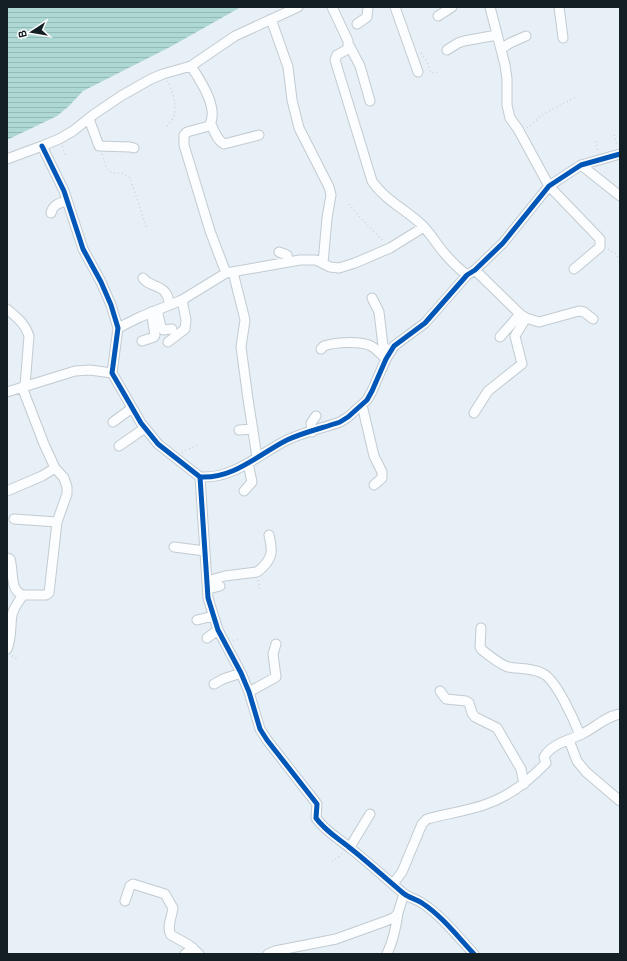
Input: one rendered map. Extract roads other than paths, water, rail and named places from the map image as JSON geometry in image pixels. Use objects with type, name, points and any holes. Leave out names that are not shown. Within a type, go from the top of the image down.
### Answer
[{"type":"street","points":[[7,159],[42,146],[73,131],[121,96],[163,74],[191,66],[230,39],[298,7]]},
{"type":"street","points":[[332,7],[360,66],[370,101]]},
{"type":"street","points":[[357,24],[368,17],[368,7]]},
{"type":"street","points":[[395,7],[410,45],[418,72]]},
{"type":"street","points":[[438,16],[452,7]]},
{"type":"street","points":[[490,7],[498,35],[507,78],[508,112],[549,186],[600,239],[600,247],[574,270]]},
{"type":"street","points":[[559,7],[563,38]]},
{"type":"street","points":[[271,19],[288,67],[292,100],[299,128],[329,187],[331,195],[327,218],[323,263]]},
{"type":"street","points":[[447,50],[464,41],[498,35]]},
{"type":"street","points":[[501,49],[526,36]]},
{"type":"street","points":[[349,45],[348,49],[337,55],[335,60],[369,176],[376,188],[424,227],[456,267],[467,276]]},
{"type":"street","points":[[191,66],[205,87],[210,100],[212,115],[210,124],[217,138],[224,144],[259,136]]},
{"type":"street","points":[[89,119],[99,146],[134,148]]},
{"type":"street","points":[[210,124],[206,127],[187,132],[183,139],[210,231],[230,273],[245,320],[242,347],[257,457]]},
{"type":"street","points":[[42,146],[67,200],[83,249],[111,304],[118,328],[112,373],[132,408],[158,444],[200,477],[208,477],[233,471],[288,440],[340,422],[348,417],[367,400],[394,346],[425,323],[467,276],[504,243],[549,186],[581,165],[619,155]]},
{"type":"street","points":[[581,165],[620,196]]},
{"type":"street","points":[[51,213],[52,208],[55,205],[67,200]]},
{"type":"street","points":[[118,328],[182,300],[230,273],[300,260],[316,260],[339,268],[355,264],[390,248],[424,227]]},
{"type":"street","points":[[279,252],[287,255],[288,262]]},
{"type":"street","points":[[475,270],[523,316],[539,322],[579,311],[584,312],[593,319]]},
{"type":"street","points":[[143,278],[166,293],[170,305]]},
{"type":"street","points":[[372,298],[380,312],[383,346],[388,356]]},
{"type":"street","points":[[168,342],[185,329],[186,320],[182,300]]},
{"type":"street","points":[[7,309],[22,321],[26,328],[28,336],[24,386],[44,444],[55,468],[64,478],[67,487],[67,494],[57,522],[49,593],[46,595],[23,595],[18,593],[15,589],[12,564],[10,559],[7,558]]},
{"type":"street","points":[[154,311],[163,330],[172,329]]},
{"type":"street","points":[[142,341],[154,337],[155,335],[154,311]]},
{"type":"street","points":[[500,337],[523,316]]},
{"type":"street","points":[[474,413],[488,391],[522,364],[515,336],[523,316]]},
{"type":"street","points":[[321,349],[324,346],[334,342],[368,345],[388,356]]},
{"type":"street","points":[[7,392],[75,371],[90,370],[112,373]]},
{"type":"street","points":[[362,405],[374,456],[382,472],[382,478],[374,485]]},
{"type":"street","points":[[113,422],[132,408]]},
{"type":"street","points":[[312,432],[311,423],[316,416]]},
{"type":"street","points":[[119,446],[145,428]]},
{"type":"street","points":[[239,430],[253,429]]},
{"type":"street","points":[[244,491],[252,482],[248,463]]},
{"type":"street","points":[[7,491],[42,476],[55,468]]},
{"type":"street","points":[[200,477],[208,598],[218,630],[241,673],[249,692],[260,729],[317,804],[316,818],[328,832],[350,847],[404,894],[430,909],[474,954]]},
{"type":"street","points":[[14,519],[57,522]]},
{"type":"street","points":[[207,585],[257,572],[261,569],[271,553],[269,535]]},
{"type":"street","points":[[174,547],[204,551]]},
{"type":"street","points":[[207,585],[220,586]]},
{"type":"street","points":[[7,650],[11,638],[12,615],[23,595]]},
{"type":"street","points":[[198,620],[213,616]]},
{"type":"street","points":[[480,628],[480,647],[494,659],[507,666],[542,673],[549,678],[565,702],[580,735]]},
{"type":"street","points":[[207,638],[218,630]]},
{"type":"street","points":[[249,692],[276,677],[274,654],[276,644]]},
{"type":"street","points":[[214,684],[223,679],[241,673]]},
{"type":"street","points":[[440,691],[446,699],[466,701],[469,703],[475,717],[497,728],[521,769],[524,784]]},
{"type":"street","points":[[393,884],[402,872],[424,821],[486,805],[511,792],[533,777],[546,763],[544,757],[546,753],[557,745],[580,735],[604,719],[620,714]]},
{"type":"street","points":[[568,740],[577,761],[586,772],[620,801]]},
{"type":"street","points":[[350,847],[370,814]]},
{"type":"street","points":[[124,901],[130,886],[133,884],[164,894],[173,908],[169,925],[171,935],[196,951]]},
{"type":"street","points":[[387,954],[396,929],[398,913],[404,894]]},
{"type":"street","points":[[268,954],[276,951],[336,939],[386,921],[398,913]]},
{"type":"street","points":[[185,954],[196,951]]}]
